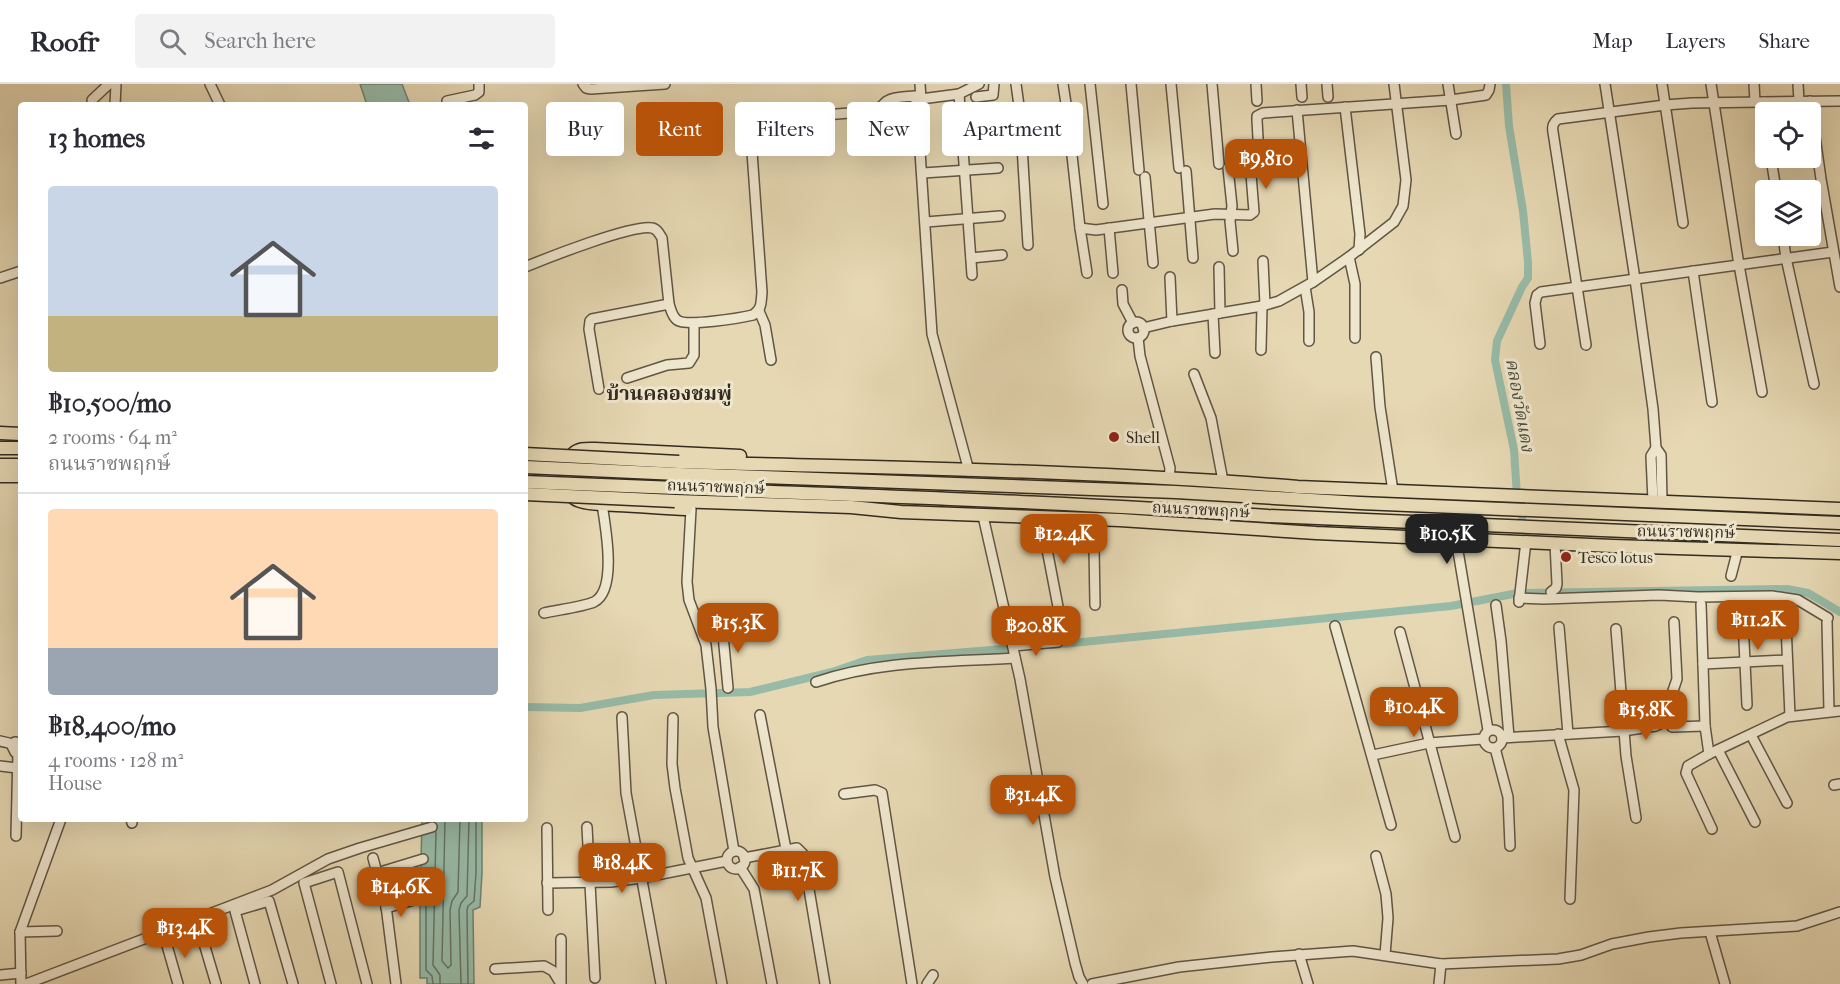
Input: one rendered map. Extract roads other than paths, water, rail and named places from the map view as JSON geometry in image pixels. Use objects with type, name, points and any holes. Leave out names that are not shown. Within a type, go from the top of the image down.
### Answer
[{"type":"main road","points":[[0,433],[18,434]]},
{"type":"main road","points":[[0,448],[18,448]]},
{"type":"main road","points":[[859,468],[816,460],[582,449],[573,453],[566,477],[566,486],[569,494],[585,503],[690,509],[853,513],[891,511]]},
{"type":"main road","name":"ถนนราชพฤกษ์","points":[[528,454],[679,468],[1371,504],[1840,524]]},
{"type":"main road","points":[[0,465],[18,465]]},
{"type":"main road","name":"ถนนราชพฤกษ์","points":[[528,467],[859,468],[969,471],[1840,509]]},
{"type":"main road","points":[[0,476],[18,476]]},
{"type":"main road","points":[[1140,491],[1206,481]]},
{"type":"main road","name":"ถนนราชพฤกษ์","points":[[528,482],[1840,540]]},
{"type":"main road","name":"ถนนราชพฤกษ์","points":[[528,494],[851,507],[983,516],[1120,520],[1316,533],[1840,553]]},
{"type":"main road","points":[[1674,516],[1740,505]]},
{"type":"main road","points":[[1120,520],[1191,510]]},
{"type":"main road","points":[[1668,533],[1694,541],[1727,544],[1743,549]]},
{"type":"street","points":[[92,100],[109,84]]},
{"type":"street","points":[[115,102],[116,84]]},
{"type":"street","points":[[210,84],[219,102]]},
{"type":"street","points":[[447,101],[475,95],[480,87],[479,84]]},
{"type":"street","points":[[583,84],[586,88],[591,89],[665,84]]},
{"type":"street","points":[[914,84],[919,99]]},
{"type":"street","points":[[920,84],[932,334],[969,471]]},
{"type":"street","points":[[771,360],[765,325],[759,311],[762,292],[751,138],[755,127],[761,123],[788,118],[874,111],[889,100],[958,94],[979,84]]},
{"type":"street","points":[[976,97],[993,94],[994,84]]},
{"type":"street","points":[[1016,84],[1018,102]]},
{"type":"street","points":[[1063,84],[1066,102]]},
{"type":"street","points":[[1090,84],[1103,204]]},
{"type":"street","points":[[1131,84],[1153,263]]},
{"type":"street","points":[[1171,84],[1190,218],[1193,258]]},
{"type":"street","points":[[1212,84],[1223,166],[1232,206],[1233,251]]},
{"type":"street","points":[[1256,84],[1257,101]]},
{"type":"street","points":[[1301,84],[1302,97]]},
{"type":"street","points":[[1327,84],[1328,97]]},
{"type":"street","points":[[1143,328],[1279,301],[1309,285],[1394,222],[1403,206],[1406,180],[1394,84]]},
{"type":"street","points":[[1448,84],[1456,134]]},
{"type":"street","points":[[1259,156],[1257,116],[1263,113],[1451,100],[1486,95],[1490,90],[1490,84]]},
{"type":"street","points":[[1605,84],[1653,410],[1656,448],[1651,456],[1658,501]]},
{"type":"street","points":[[1662,84],[1683,223]]},
{"type":"street","points":[[1711,84],[1739,265],[1762,392]]},
{"type":"street","points":[[1754,84],[1760,102],[1840,101]]},
{"type":"street","points":[[1798,84],[1799,101]]},
{"type":"street","points":[[958,94],[959,102]]},
{"type":"street","points":[[1809,101],[1840,287]]},
{"type":"street","points":[[1586,345],[1552,127],[1555,121],[1665,105],[1755,102]]},
{"type":"street","points":[[1346,107],[1360,234],[1359,250]]},
{"type":"street","points":[[1297,110],[1309,285],[1309,341]]},
{"type":"street","points":[[964,156],[972,275]]},
{"type":"street","points":[[1023,156],[1028,245]]},
{"type":"street","points":[[1072,156],[1087,273]]},
{"type":"street","points":[[923,173],[998,168]]},
{"type":"street","points":[[1080,228],[1096,230],[1231,214],[1250,215],[1254,212],[1251,174]]},
{"type":"street","points":[[926,222],[1000,216]]},
{"type":"street","points":[[528,266],[584,245],[637,229],[652,228],[658,231],[662,238],[669,304],[677,320],[694,323],[746,317],[759,311]]},
{"type":"street","points":[[1109,228],[1113,273]]},
{"type":"street","points":[[1784,246],[1814,384]]},
{"type":"street","points":[[1540,344],[1535,303],[1537,295],[1541,292],[1833,252]]},
{"type":"street","points":[[971,258],[1002,255]]},
{"type":"street","points":[[1349,257],[1355,284],[1355,339]]},
{"type":"street","points":[[1261,350],[1264,305],[1263,261]]},
{"type":"street","points":[[1215,353],[1219,267]]},
{"type":"street","points":[[1693,271],[1712,402]]},
{"type":"street","points":[[0,278],[18,272]]},
{"type":"street","points":[[1170,277],[1172,321]]},
{"type":"street","points":[[1122,290],[1124,304],[1133,323]]},
{"type":"street","points":[[599,389],[589,329],[590,321],[669,304]]},
{"type":"street","points":[[627,378],[667,365],[689,363],[694,355],[694,323]]},
{"type":"street","points":[[1133,323],[1139,323],[1143,328],[1143,334],[1138,338],[1132,338],[1128,333],[1128,327],[1133,323]]},
{"type":"street","points":[[1138,338],[1140,356],[1170,468],[1169,479]]},
{"type":"street","points":[[1376,357],[1380,407],[1394,491]]},
{"type":"street","points":[[1194,374],[1211,418],[1223,481]]},
{"type":"street","points":[[544,613],[595,601],[603,593],[608,573],[608,548],[602,504]]},
{"type":"street","points":[[690,509],[687,582],[690,600],[706,645],[716,748],[734,851]]},
{"type":"street","points":[[983,516],[1031,737],[1055,877],[1075,963],[1083,984]]},
{"type":"street","points":[[1041,518],[1060,617]]},
{"type":"street","points":[[1095,605],[1096,520]]},
{"type":"street","points":[[1456,539],[1487,746],[1495,748],[1506,737],[1501,641],[1496,605]]},
{"type":"street","points":[[1526,541],[1520,596],[1544,599],[1659,595],[1772,596],[1798,600],[1827,620],[1829,711]]},
{"type":"street","points":[[1551,592],[1557,584],[1555,543]]},
{"type":"street","points":[[1731,576],[1743,549]]},
{"type":"street","points":[[1742,599],[1748,705]]},
{"type":"street","points":[[1785,602],[1790,716]]},
{"type":"street","points":[[1701,604],[1705,726],[1714,752],[1755,822]]},
{"type":"street","points":[[1373,755],[1497,730],[1506,737],[1656,726],[1662,723],[1677,679],[1674,622]]},
{"type":"street","points":[[722,624],[728,688]]},
{"type":"street","points":[[1335,626],[1391,825]]},
{"type":"street","points":[[1559,627],[1563,734],[1574,790],[1570,899]]},
{"type":"street","points":[[1616,629],[1623,730],[1636,818]]},
{"type":"street","points":[[1400,632],[1455,837]]},
{"type":"street","points":[[1012,646],[1058,642]]},
{"type":"street","points":[[706,645],[723,643]]},
{"type":"street","points":[[816,682],[839,674],[913,663],[1015,657]]},
{"type":"street","points":[[1703,664],[1787,660]]},
{"type":"street","points":[[1712,829],[1686,773],[1688,766],[1790,716],[1840,711]]},
{"type":"street","points":[[760,715],[786,849]]},
{"type":"street","points":[[622,717],[626,793],[662,984]]},
{"type":"street","points":[[673,718],[672,764],[686,846],[692,868],[706,898],[722,984]]},
{"type":"street","points":[[1672,727],[1705,726]]},
{"type":"street","points":[[1751,735],[1787,803]]},
{"type":"street","points":[[0,741],[18,745]]},
{"type":"street","points":[[1495,748],[1508,797],[1510,846]]},
{"type":"street","points":[[16,836],[18,756]]},
{"type":"street","points":[[0,766],[17,768]]},
{"type":"street","points":[[844,794],[875,790],[882,794],[912,984]]},
{"type":"street","points":[[21,984],[20,932],[60,822]]},
{"type":"street","points":[[26,984],[272,890],[328,859],[432,827]]},
{"type":"street","points":[[587,827],[595,978]]},
{"type":"street","points":[[547,828],[548,910]]},
{"type":"street","points":[[772,984],[754,889],[742,863],[741,852],[734,851],[728,854],[727,861],[734,868],[742,863],[786,849],[797,848],[804,854],[825,984]]},
{"type":"street","points":[[1376,856],[1386,894],[1388,918],[1385,955]]},
{"type":"street","points":[[373,858],[386,908],[396,984]]},
{"type":"street","points":[[377,873],[423,859]]},
{"type":"street","points":[[547,883],[611,882],[727,861]]},
{"type":"street","points":[[332,984],[304,883],[338,872],[367,984]]},
{"type":"street","points":[[386,908],[421,898]]},
{"type":"street","points":[[255,984],[235,911],[269,901],[293,984]]},
{"type":"street","points":[[1092,984],[1116,982],[1179,967],[1299,954],[1353,951],[1441,964],[1558,960],[1633,940],[1681,933],[1797,926],[1840,912]]},
{"type":"street","points":[[200,930],[216,984]]},
{"type":"street","points":[[20,932],[57,932]]},
{"type":"street","points":[[1710,932],[1725,984]]},
{"type":"street","points":[[561,939],[561,983]]},
{"type":"street","points":[[166,942],[178,984]]},
{"type":"street","points":[[1299,954],[1308,984]]},
{"type":"street","points":[[1439,984],[1441,964]]},
{"type":"street","points":[[495,969],[544,966],[553,971],[561,983]]},
{"type":"street","points":[[0,975],[21,973]]},
{"type":"street","points":[[927,984],[933,975]]},
{"type":"water","points":[[360,84],[402,84],[409,102],[366,102]]},
{"type":"water","points":[[422,822],[482,822],[480,907],[473,910],[474,984],[427,984],[427,978],[420,978]]},
{"type":"waterway","name":"คลองวัดแดง","points":[[1506,84],[1509,126],[1523,211],[1528,278],[1497,341],[1495,360],[1514,450],[1517,496],[1526,534],[1525,544]]},
{"type":"waterway","points":[[1052,645],[1451,606],[1518,593],[1787,589],[1808,593],[1840,612]]},
{"type":"waterway","points":[[528,707],[580,708],[654,695],[750,692],[832,672],[867,660],[1016,648]]},
{"type":"place","name":"Shell","points":[[1114,437]]},
{"type":"place","name":"Tesco lotus","points":[[1566,557]]},
{"type":"district","name":"บ้านคลองชมพู่","points":[[669,393]]}]
